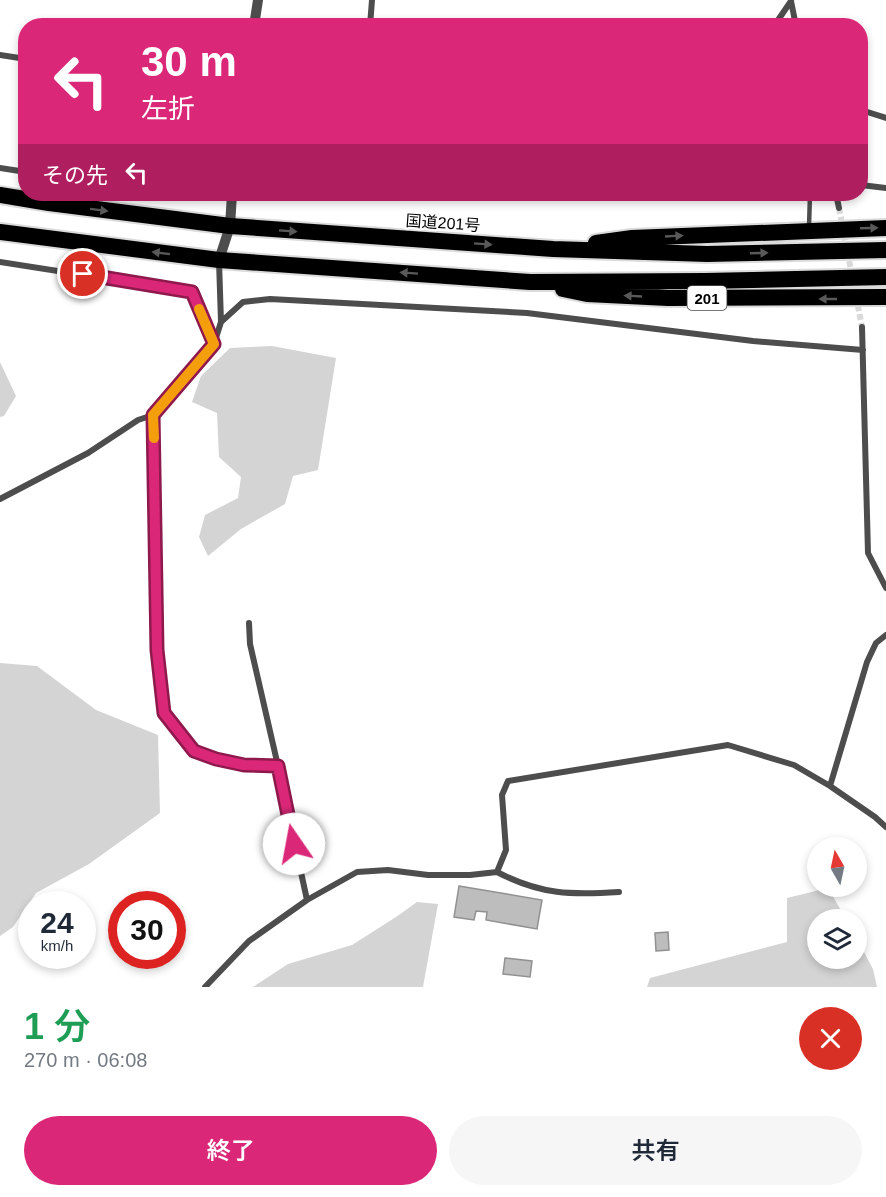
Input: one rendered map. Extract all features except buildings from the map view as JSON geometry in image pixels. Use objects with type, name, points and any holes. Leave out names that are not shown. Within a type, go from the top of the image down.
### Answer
[{"type":"highway","name":"国道201号","points":[[0,195],[18,198]]},
{"type":"highway","name":"国道201号","points":[[37,201],[230,226],[553,249],[707,254],[886,250]]},
{"type":"highway","points":[[553,249],[632,238],[886,228]]},
{"type":"highway","name":"201","points":[[0,232],[219,260],[530,282],[886,278]]},
{"type":"highway","name":"201","points":[[530,282],[587,294],[668,298],[886,297]]},
{"type":"street","points":[[255,18],[258,0]]},
{"type":"street","points":[[371,18],[372,0]]},
{"type":"street","points":[[779,18],[791,1]]},
{"type":"street","points":[[791,1],[794,18]]},
{"type":"street","points":[[0,55],[18,58]]},
{"type":"street","points":[[868,112],[886,118]]},
{"type":"street","points":[[0,168],[18,171]]},
{"type":"street","points":[[868,186],[886,188]]},
{"type":"street","points":[[0,498],[88,453],[138,420],[153,415],[214,344],[221,322],[219,260],[230,226],[232,201]]},
{"type":"street","points":[[838,201],[839,208]]},
{"type":"street","points":[[0,262],[192,292],[214,344]]},
{"type":"street","points":[[221,322],[243,302],[270,299],[527,313],[753,341],[863,350]]},
{"type":"street","points":[[862,327],[868,554],[886,588]]},
{"type":"street","points":[[153,415],[157,650],[164,713],[194,751],[244,765],[278,766]]},
{"type":"street","points":[[249,623],[250,644],[307,900]]},
{"type":"street","points":[[830,786],[867,662],[876,643],[886,635]]},
{"type":"street","points":[[498,872],[506,850],[502,795],[508,781],[728,744],[794,765],[875,816],[886,827]]},
{"type":"street","points":[[205,987],[249,941],[307,900],[357,872],[388,870],[438,875],[498,872],[515,881],[545,891],[579,894],[619,892]]},
{"type":"lane","points":[[809,230],[810,201]]},
{"type":"shaded area","points":[[272,346],[336,358],[318,470],[293,476],[285,504],[241,529],[208,556],[199,537],[205,515],[238,498],[241,477],[219,457],[217,413],[192,402],[201,376],[230,348]]},
{"type":"shaded area","points":[[0,362],[16,396],[4,416],[0,417]]},
{"type":"shaded area","points":[[0,663],[37,666],[96,710],[158,735],[160,813],[89,864],[40,891],[18,891],[18,920],[13,927],[0,936]]},
{"type":"shaded area","points":[[807,893],[807,897],[833,897],[840,909],[807,909],[807,969],[867,969],[867,958],[873,969],[877,987],[647,987],[650,978],[787,942],[787,898]]},
{"type":"shaded area","points":[[417,902],[438,904],[423,987],[253,987],[288,964],[352,945]]},
{"type":"tunnel","points":[[839,208],[862,327]]},
{"type":"slow traffic","points":[[154,438],[153,415],[214,344],[199,309]]},
{"type":"route","points":[[83,274],[192,292],[214,344],[153,415],[157,650],[164,713],[194,751],[244,765],[278,766],[294,844]]}]
